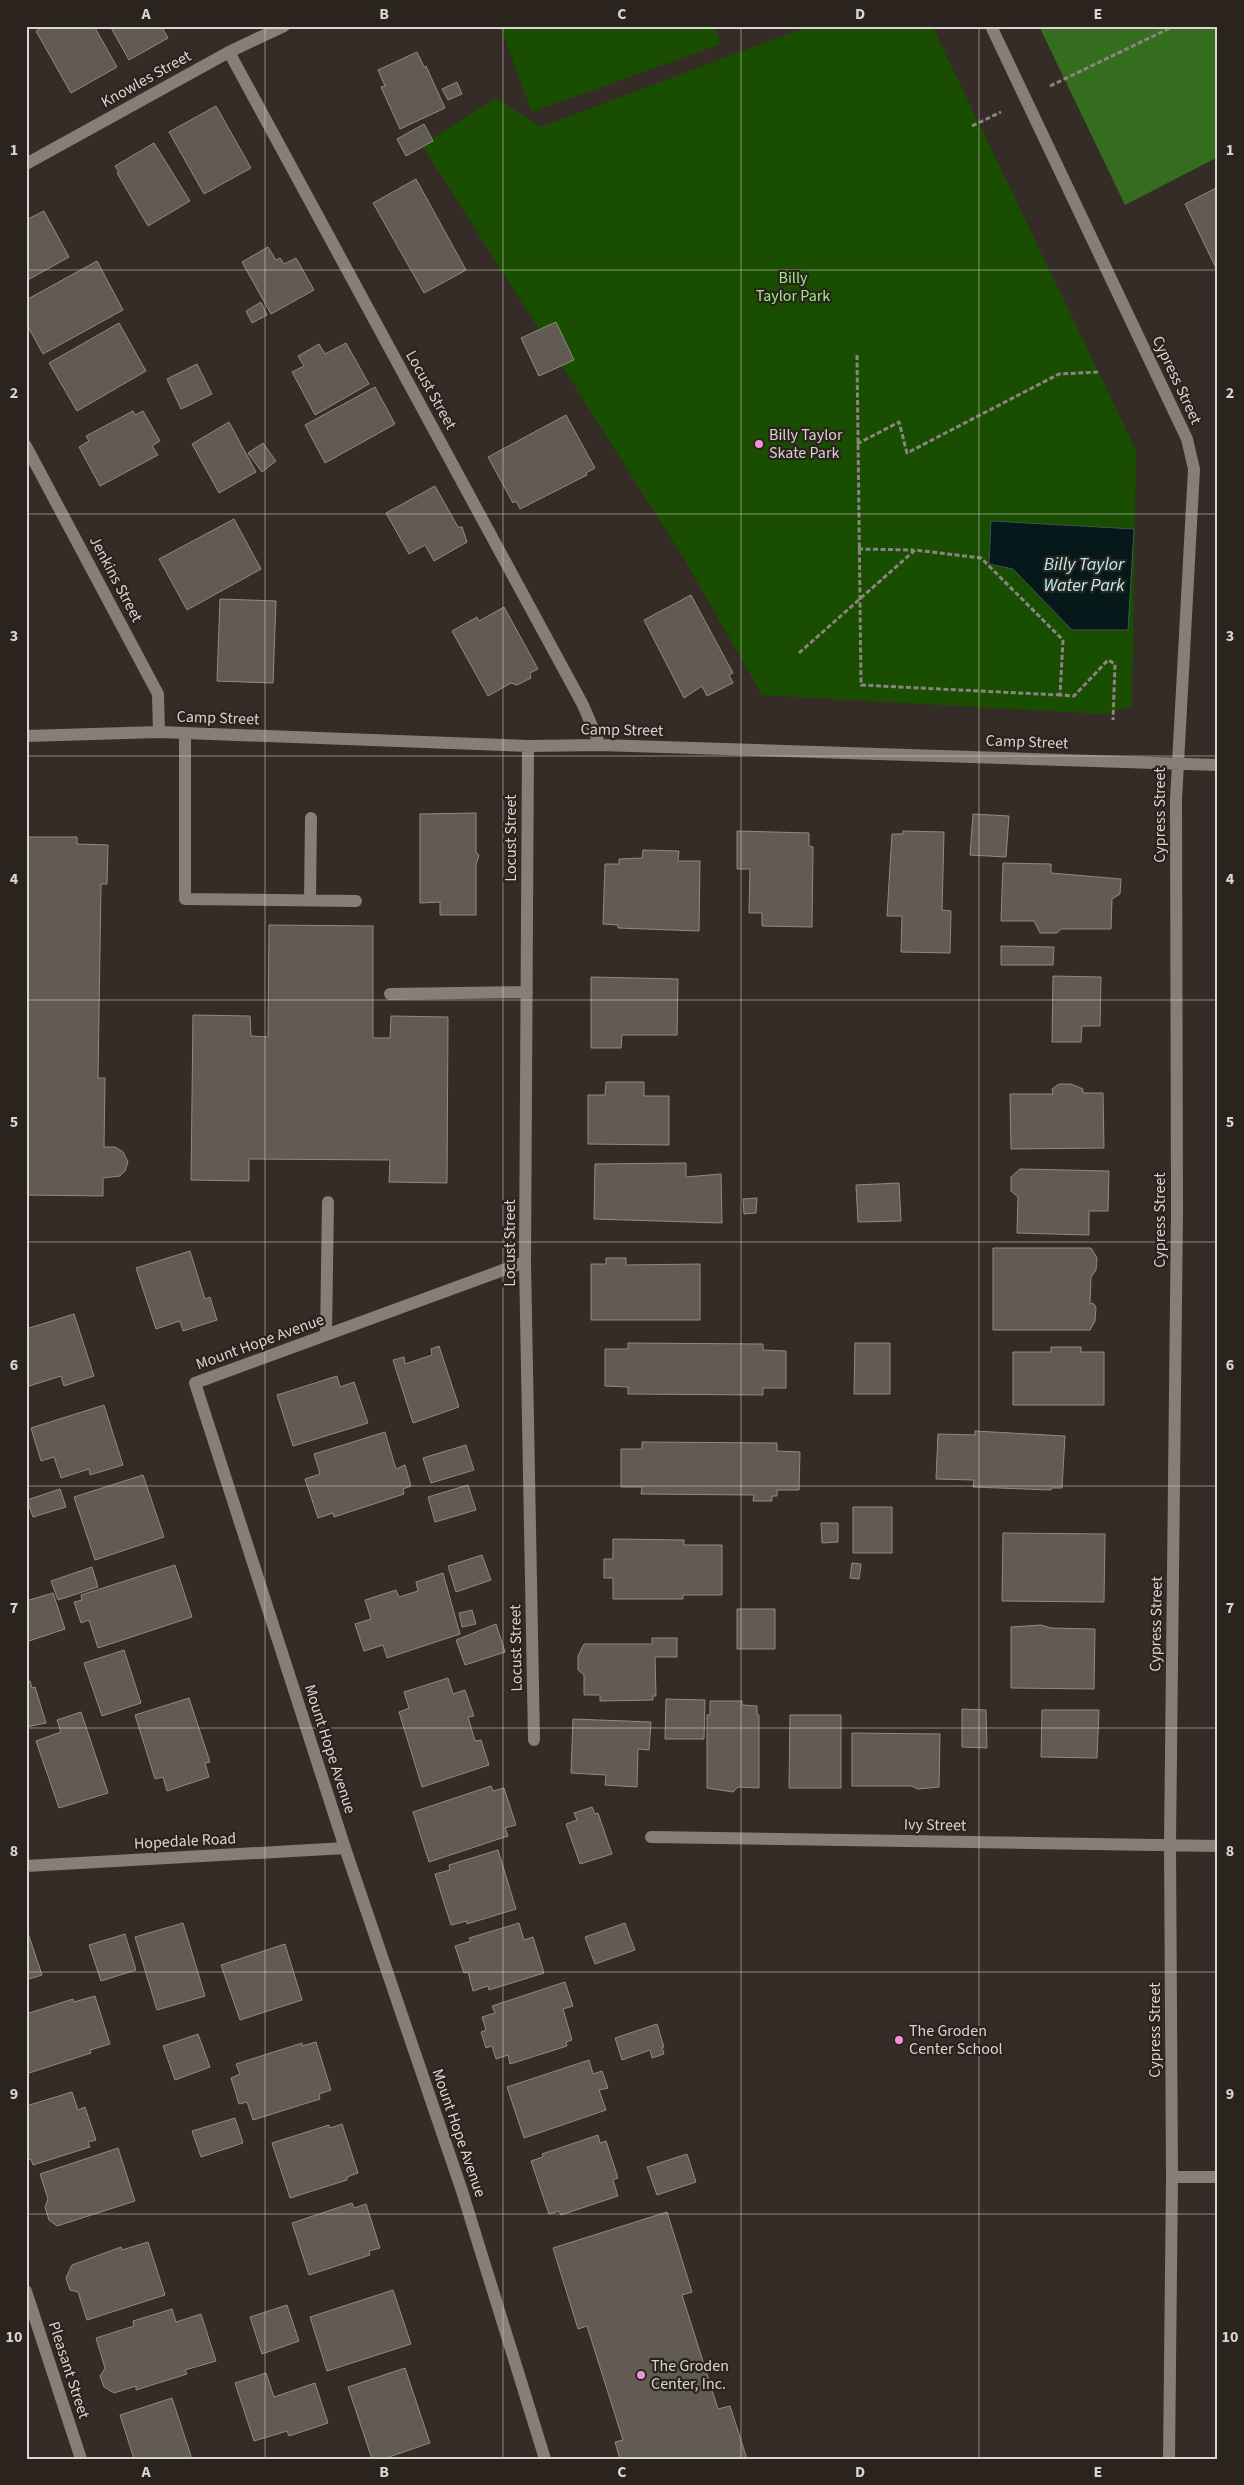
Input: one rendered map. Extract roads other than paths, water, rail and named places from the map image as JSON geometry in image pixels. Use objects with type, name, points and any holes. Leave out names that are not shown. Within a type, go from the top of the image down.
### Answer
[{"type":"street","name":"Knowles Street","points":[[26,164],[229,52],[284,26]]},
{"type":"street","name":"Cypress Street","points":[[991,26],[1187,439],[1194,469],[1177,763],[1177,1211],[1170,1845],[1172,2177],[1169,2459]]},
{"type":"street","name":"Locust Street","points":[[229,52],[584,705],[600,745]]},
{"type":"street","name":"Jenkins Street","points":[[26,446],[158,694],[158,732]]},
{"type":"street","name":"Camp Street","points":[[26,736],[158,732],[528,746],[600,745],[1218,765]]},
{"type":"street","points":[[184,733],[185,898],[356,901]]},
{"type":"street","name":"Locust Street","points":[[528,746],[526,1262],[534,1740]]},
{"type":"street","points":[[310,900],[311,818]]},
{"type":"street","points":[[390,994],[527,992]]},
{"type":"street","points":[[326,1335],[328,1202]]},
{"type":"street","name":"Mount Hope Avenue","points":[[526,1262],[195,1383],[345,1848],[462,2191],[545,2459]]},
{"type":"street","name":"Ivy Street","points":[[651,1836],[1218,1846]]},
{"type":"street","name":"Hopedale Road","points":[[26,1866],[345,1848]]},
{"type":"street","points":[[1172,2177],[1218,2177]]},
{"type":"street","name":"Pleasant Street","points":[[26,2291],[81,2459]]},
{"type":"water","name":"Billy Taylor Water Park","points":[[991,521],[1134,529],[1128,630],[1072,630],[1013,569],[989,564]]},
{"type":"place","name":"Billy Taylor Skate Park","points":[[759,444]]},
{"type":"place","name":"The Groden Center School","points":[[899,2040]]},
{"type":"place","name":"The Groden Center, Inc.","points":[[641,2375]]},
{"type":"park label","name":"Billy Taylor Park","points":[[793,287]]}]
